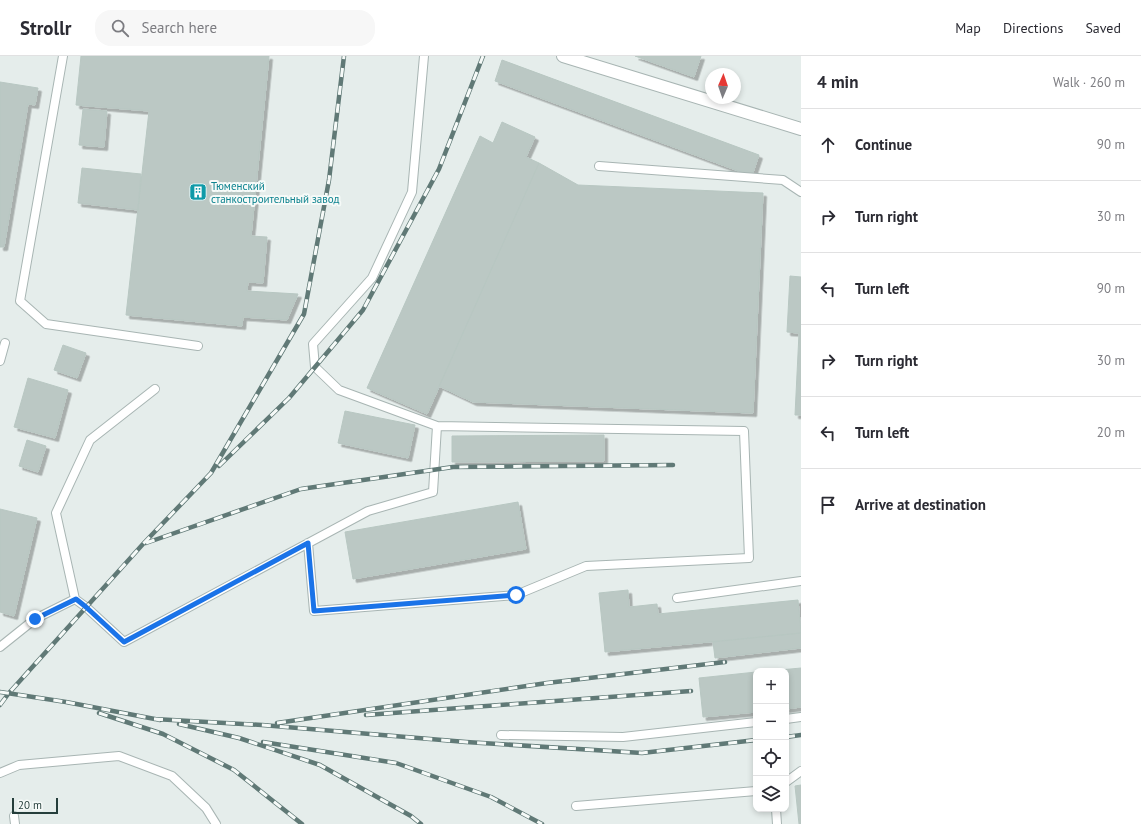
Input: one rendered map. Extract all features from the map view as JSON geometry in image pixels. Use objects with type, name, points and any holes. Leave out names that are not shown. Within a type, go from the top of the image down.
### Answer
[{"type":"street","points":[[563,56],[801,128]]},
{"type":"lane","points":[[63,56],[20,301],[46,324],[198,346]]},
{"type":"lane","points":[[308,543],[314,611],[516,595],[586,566],[749,558],[744,431],[437,426],[339,390],[315,367],[313,344],[372,278],[412,192],[424,56]]},
{"type":"lane","points":[[599,166],[783,180],[801,192]]},
{"type":"lane","points":[[0,361],[5,343]]},
{"type":"lane","points":[[155,390],[90,440],[56,513],[76,599],[124,642],[368,511],[433,492],[433,470],[437,426]]},
{"type":"lane","points":[[677,598],[801,581]]},
{"type":"lane","points":[[0,647],[35,619],[76,599]]},
{"type":"lane","points":[[789,719],[801,717]]},
{"type":"lane","points":[[501,735],[623,736],[753,722]]},
{"type":"lane","points":[[0,773],[19,765],[119,756],[172,776],[206,808],[216,824]]},
{"type":"lane","points":[[789,780],[801,771]]},
{"type":"lane","points":[[576,806],[753,792]]},
{"type":"lane","points":[[776,812],[777,824]]},
{"type":"building","name":"Тюменский станкостроительный завод","points":[[81,56],[269,56],[251,236],[267,237],[263,283],[248,282],[247,291],[298,294],[287,320],[243,317],[242,326],[126,315],[149,111],[76,105]]},
{"type":"building","points":[[635,56],[701,56],[694,77]]},
{"type":"building","points":[[502,60],[759,155],[752,176],[495,81]]},
{"type":"building","points":[[0,82],[38,88],[35,105],[28,104],[4,247],[0,247]]},
{"type":"building","points":[[83,109],[107,111],[104,147],[79,145]]},
{"type":"building","points":[[502,122],[535,137],[526,157],[539,163],[427,414],[367,388],[480,136],[493,143]]},
{"type":"building","points":[[539,163],[578,185],[763,193],[753,413],[473,402],[439,386]]},
{"type":"building","points":[[82,168],[141,174],[138,210],[78,203]]},
{"type":"building","points":[[790,276],[801,277],[801,415],[795,415],[799,333],[787,332]]},
{"type":"building","points":[[63,345],[86,353],[77,378],[54,370]]},
{"type":"building","points":[[28,378],[68,390],[55,438],[14,427]]},
{"type":"building","points":[[345,411],[415,425],[408,458],[338,443]]},
{"type":"building","points":[[604,435],[604,461],[452,462],[452,436]]},
{"type":"building","points":[[27,440],[46,446],[38,472],[19,466]]},
{"type":"building","points":[[518,502],[526,549],[353,579],[345,532]]},
{"type":"building","points":[[0,509],[37,518],[14,616],[0,612]]},
{"type":"building","points":[[628,590],[629,607],[657,604],[658,614],[798,600],[801,633],[605,652],[599,593]]},
{"type":"building","points":[[801,633],[801,648],[715,658],[713,642]]},
{"type":"building","points":[[801,668],[801,707],[789,709],[789,669]]},
{"type":"building","points":[[753,672],[753,712],[703,717],[699,678]]},
{"type":"building","points":[[801,785],[801,824],[799,824],[795,786]]},
{"type":"railway","points":[[0,705],[9,693],[143,544],[211,473],[304,314],[329,180],[344,56]]},
{"type":"railway","points":[[219,466],[289,398],[363,310],[439,169],[483,56]]},
{"type":"railway","points":[[146,543],[301,489],[453,467],[673,465]]},
{"type":"railway","points":[[277,723],[547,683],[725,662]]},
{"type":"railway","points":[[366,715],[691,691]]},
{"type":"railway","points":[[0,692],[71,703]]},
{"type":"railway","points":[[66,702],[160,720]]},
{"type":"railway","points":[[99,713],[163,734],[234,770],[302,824]]},
{"type":"railway","points":[[154,719],[262,725],[466,742],[642,753],[753,740]]},
{"type":"railway","points":[[179,724],[239,738],[320,765],[411,816],[421,824]]},
{"type":"railway","points":[[789,737],[801,735]]},
{"type":"railway","points":[[263,742],[396,763],[491,797],[542,824]]},
{"type":"place","name":"Тюменский станкостроительный завод","points":[[198,192]]},
{"type":"route","points":[[35,619],[76,599],[124,642],[308,543],[314,611],[516,595]]}]
